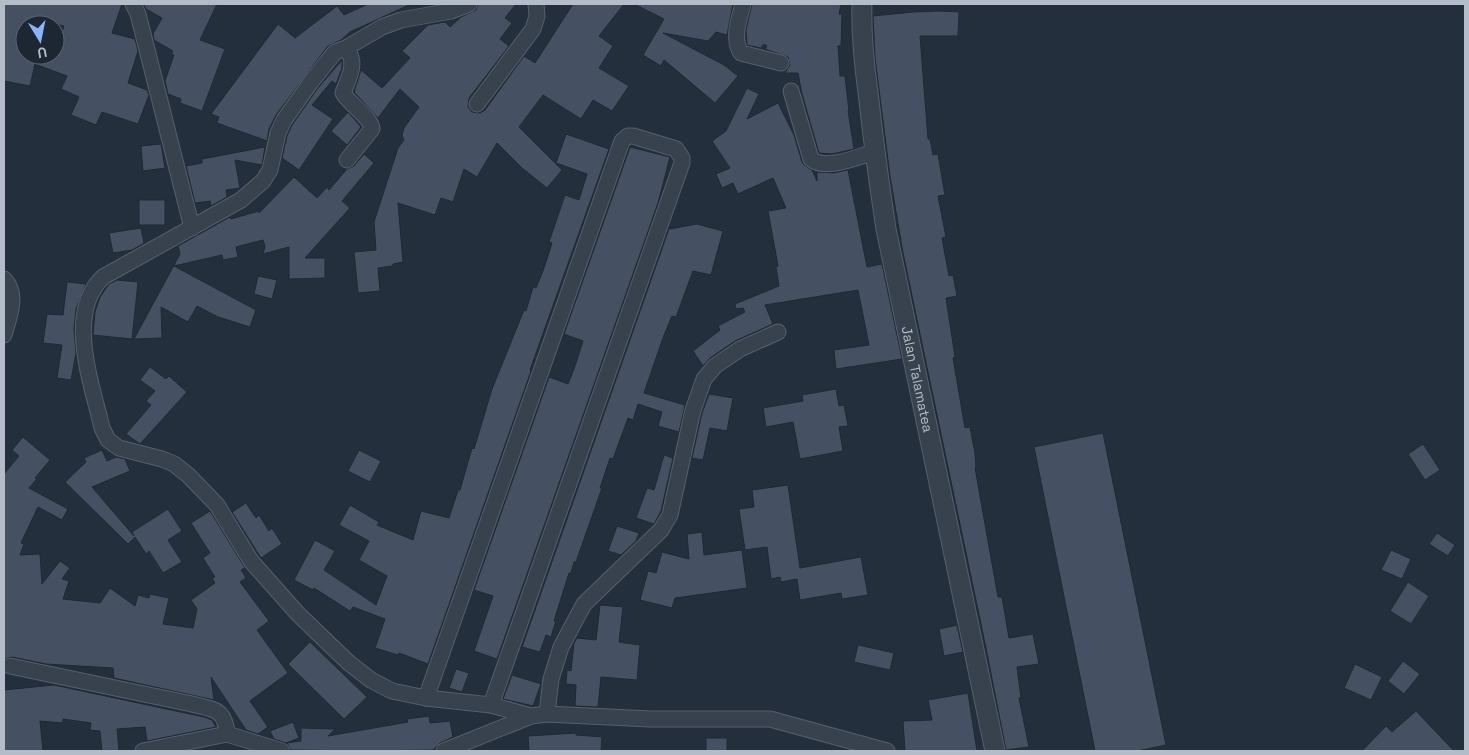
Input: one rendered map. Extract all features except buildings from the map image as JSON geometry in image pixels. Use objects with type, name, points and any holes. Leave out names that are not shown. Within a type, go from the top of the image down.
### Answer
[{"type":"street","points":[[133,4],[138,14],[192,228]]},
{"type":"street","points":[[469,4],[451,11],[401,20],[382,27],[346,48],[335,52],[284,120],[278,133],[270,170],[263,181],[241,200],[103,277],[95,285],[88,302],[84,320],[84,349],[102,428],[108,440],[118,448],[162,459],[174,464],[188,475],[217,505],[251,561],[298,614],[348,663],[371,680],[392,690],[426,698],[491,705],[531,716]]},
{"type":"street","points":[[477,104],[533,29],[537,16],[536,4]]},
{"type":"street","points":[[743,4],[737,33],[738,47],[742,53],[781,63]]},
{"type":"street","name":"Jalan Talamatea","points":[[862,4],[861,26],[874,152],[890,248],[994,751]]},
{"type":"street","points":[[346,48],[351,54],[352,64],[343,93],[349,102],[371,122],[372,129],[347,160]]},
{"type":"street","points":[[792,91],[811,159],[816,163],[829,164],[874,152]]},
{"type":"street","points":[[426,698],[622,141],[628,136],[633,136],[676,149],[682,158],[682,163],[491,705]]},
{"type":"street","points":[[4,279],[10,288],[12,303],[4,335]]},
{"type":"street","points":[[547,714],[551,679],[561,646],[580,610],[608,580],[635,557],[661,530],[670,515],[693,410],[704,379],[715,366],[740,349],[778,332]]},
{"type":"street","points":[[10,666],[192,704],[216,711],[222,714],[226,723],[227,734]]},
{"type":"street","points":[[444,751],[531,716],[547,714],[650,719],[770,719],[887,751]]},
{"type":"street","points":[[145,751],[227,734],[282,751]]}]
